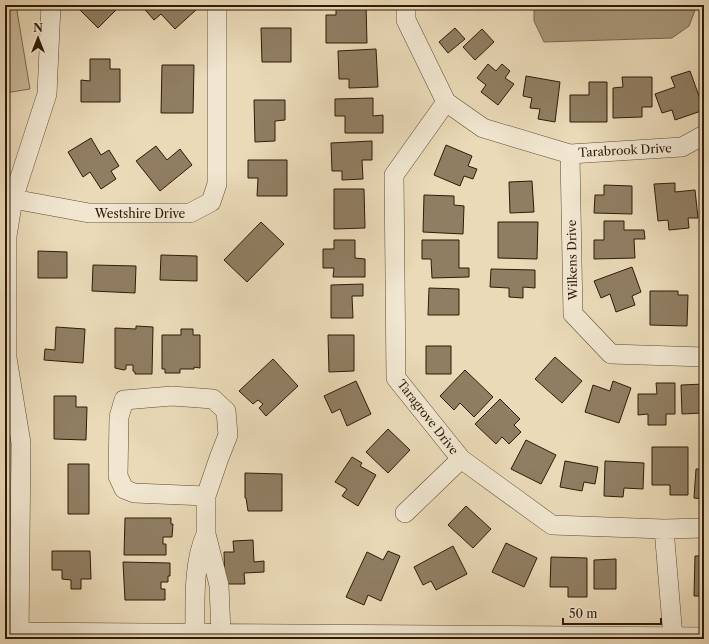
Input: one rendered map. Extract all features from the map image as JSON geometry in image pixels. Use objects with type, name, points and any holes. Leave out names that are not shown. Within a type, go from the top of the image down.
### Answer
[{"type":"street","points":[[51,5],[47,94],[13,199],[7,236],[7,358],[21,443],[14,634],[221,634],[304,637],[704,637]]},
{"type":"street","name":"Westshire Drive","points":[[13,199],[90,213],[190,213],[211,202],[217,184],[217,5]]},
{"type":"street","name":"Tarabrook Drive","points":[[406,5],[406,20],[446,102],[483,128],[570,154],[682,147],[704,135]]},
{"type":"street","name":"Taragrove Drive","points":[[446,102],[394,175],[396,378],[461,459],[552,525],[664,529],[704,528]]},
{"type":"street","name":"Wilkens Drive","points":[[570,154],[573,314],[611,354],[704,357]]},
{"type":"street","points":[[206,496],[134,494],[124,489],[118,476],[119,417],[124,400],[172,396],[213,400],[226,411],[228,435],[206,496],[206,534],[219,585],[221,634]]},
{"type":"street","points":[[405,513],[461,459]]},
{"type":"street","points":[[664,529],[673,637]]},
{"type":"street","points":[[195,634],[196,586],[202,544],[206,534]]},
{"type":"street","points":[[196,586],[219,585]]},
{"type":"shaded area","points":[[5,5],[16,5],[30,89],[5,93]]},
{"type":"shaded area","points":[[534,5],[697,5],[689,26],[672,38],[544,42],[534,21]]},
{"type":"building","points":[[84,5],[121,5],[98,28],[79,9]]},
{"type":"building","points":[[141,5],[193,5],[197,9],[175,29],[161,14],[154,20]]},
{"type":"building","points":[[366,5],[367,43],[326,43],[326,15],[336,15],[336,6]]},
{"type":"building","points":[[466,5],[480,5],[466,8]]},
{"type":"building","points":[[261,28],[291,28],[291,62],[262,62]]},
{"type":"building","points":[[455,28],[465,39],[448,53],[439,42]]},
{"type":"building","points":[[482,29],[494,42],[475,60],[463,47]]},
{"type":"building","points":[[376,49],[378,87],[349,88],[349,79],[339,79],[338,51]]},
{"type":"building","points":[[90,59],[110,59],[110,69],[120,69],[120,102],[81,102],[81,80],[90,81]]},
{"type":"building","points":[[488,64],[496,71],[502,64],[510,71],[505,78],[514,84],[498,105],[481,92],[486,85],[477,78]]},
{"type":"building","points":[[162,65],[194,65],[193,113],[161,113]]},
{"type":"building","points":[[690,71],[704,110],[675,120],[672,110],[662,113],[655,94],[675,87],[671,77]]},
{"type":"building","points":[[704,74],[704,82],[700,77]]},
{"type":"building","points":[[526,76],[560,82],[555,122],[538,119],[540,109],[530,108],[532,98],[523,96]]},
{"type":"building","points":[[622,77],[652,77],[652,107],[642,107],[642,117],[613,118],[613,88],[623,87]]},
{"type":"building","points":[[589,82],[607,82],[607,122],[570,122],[570,95],[589,95]]},
{"type":"building","points":[[373,98],[373,116],[383,115],[383,133],[345,133],[345,116],[335,116],[335,99]]},
{"type":"building","points":[[254,100],[285,100],[285,120],[275,121],[275,141],[255,142]]},
{"type":"building","points":[[91,138],[101,155],[109,150],[119,166],[111,171],[116,179],[101,189],[90,172],[83,177],[68,152]]},
{"type":"building","points":[[372,141],[372,160],[362,160],[363,179],[342,180],[342,171],[332,171],[331,143]]},
{"type":"building","points":[[446,145],[472,156],[468,166],[477,169],[473,179],[464,176],[460,186],[434,175]]},
{"type":"building","points":[[156,146],[167,160],[180,149],[192,165],[160,191],[136,161]]},
{"type":"building","points":[[248,160],[287,160],[287,196],[257,196],[258,178],[248,178]]},
{"type":"building","points":[[532,181],[534,212],[510,213],[509,182]]},
{"type":"building","points":[[675,183],[675,192],[695,190],[698,218],[688,218],[689,228],[669,230],[668,220],[658,221],[654,184]]},
{"type":"building","points":[[604,185],[632,186],[632,214],[594,213],[595,195],[604,195]]},
{"type":"building","points":[[334,189],[364,189],[365,228],[334,229]]},
{"type":"building","points":[[424,195],[454,196],[454,205],[464,206],[463,234],[423,232]]},
{"type":"building","points":[[604,221],[624,221],[624,230],[644,230],[645,239],[634,239],[635,258],[594,259],[594,240],[604,240]]},
{"type":"building","points":[[261,222],[284,244],[247,282],[224,260]]},
{"type":"building","points":[[498,222],[538,222],[537,259],[498,258]]},
{"type":"building","points":[[334,240],[355,240],[355,258],[365,259],[365,277],[333,277],[334,268],[323,268],[323,249],[334,249]]},
{"type":"building","points":[[422,240],[459,240],[459,268],[469,268],[469,277],[432,278],[431,259],[422,259]]},
{"type":"building","points":[[38,251],[67,252],[67,278],[38,278]]},
{"type":"building","points":[[161,255],[197,256],[197,281],[160,280]]},
{"type":"building","points":[[93,265],[136,266],[135,293],[92,291]]},
{"type":"building","points":[[632,267],[641,292],[632,296],[635,305],[616,312],[610,294],[601,298],[594,281]]},
{"type":"building","points":[[491,269],[535,270],[535,288],[523,287],[523,298],[509,297],[509,288],[490,287]]},
{"type":"building","points":[[363,284],[363,296],[352,296],[353,318],[331,318],[331,285]]},
{"type":"building","points":[[429,288],[459,289],[459,315],[428,315]]},
{"type":"building","points":[[650,291],[678,291],[678,295],[688,295],[687,326],[650,325]]},
{"type":"building","points":[[136,326],[153,327],[152,374],[135,374],[133,371],[133,365],[126,365],[126,369],[124,370],[115,368],[115,328],[136,329]]},
{"type":"building","points":[[56,327],[85,329],[83,363],[44,360],[45,349],[55,350]]},
{"type":"building","points":[[181,329],[193,329],[193,335],[200,335],[200,368],[194,367],[194,369],[180,369],[180,373],[165,373],[165,369],[162,369],[162,335],[181,335]]},
{"type":"building","points":[[328,335],[354,335],[354,371],[329,372]]},
{"type":"building","points":[[426,346],[451,346],[451,374],[426,374]]},
{"type":"building","points":[[555,357],[582,381],[562,403],[535,379]]},
{"type":"building","points":[[273,359],[298,386],[266,416],[259,408],[263,404],[258,400],[253,404],[239,391]]},
{"type":"building","points":[[465,370],[493,397],[474,417],[460,403],[454,410],[440,396]]},
{"type":"building","points":[[356,381],[371,414],[347,426],[340,409],[332,413],[324,396]]},
{"type":"building","points":[[613,381],[631,388],[619,423],[585,412],[593,385],[610,391]]},
{"type":"building","points":[[656,383],[675,383],[675,414],[666,414],[666,425],[648,425],[648,414],[638,415],[638,394],[657,394]]},
{"type":"building","points":[[704,384],[703,423],[703,413],[682,414],[681,385]]},
{"type":"building","points":[[54,396],[76,396],[76,407],[87,407],[86,440],[54,439]]},
{"type":"building","points":[[500,399],[520,419],[514,425],[521,432],[509,444],[502,437],[496,444],[475,424]]},
{"type":"building","points":[[388,429],[410,450],[388,473],[366,452]]},
{"type":"building","points":[[526,440],[556,455],[541,484],[511,469]]},
{"type":"building","points":[[652,447],[688,447],[688,495],[670,495],[670,485],[652,485]]},
{"type":"building","points":[[352,457],[362,463],[360,466],[376,475],[358,506],[342,496],[347,489],[335,482]]},
{"type":"building","points":[[565,461],[598,467],[595,484],[584,482],[582,491],[560,487]]},
{"type":"building","points":[[605,461],[644,463],[643,489],[624,488],[623,497],[604,496]]},
{"type":"building","points":[[68,464],[89,464],[89,514],[68,514]]},
{"type":"building","points":[[696,469],[704,469],[704,499],[694,498]]},
{"type":"building","points":[[245,473],[282,474],[282,511],[248,511],[245,498]]},
{"type":"building","points":[[466,506],[491,529],[473,548],[448,525]]},
{"type":"building","points":[[125,518],[171,518],[171,524],[173,524],[172,537],[163,537],[163,544],[166,544],[166,555],[124,555]]},
{"type":"building","points":[[253,540],[254,562],[264,561],[264,572],[244,573],[245,584],[225,584],[224,552],[234,552],[233,541]]},
{"type":"building","points":[[506,543],[537,558],[524,587],[492,572]]},
{"type":"building","points":[[453,546],[467,574],[436,590],[431,581],[423,585],[414,567]]},
{"type":"building","points":[[52,551],[90,551],[91,579],[81,579],[81,589],[71,589],[71,580],[62,579],[62,570],[52,570]]},
{"type":"building","points":[[388,551],[400,556],[381,601],[368,595],[364,605],[346,597],[367,552],[383,560]]},
{"type":"building","points":[[695,556],[704,556],[704,596],[694,596]]},
{"type":"building","points":[[551,557],[587,558],[587,597],[568,597],[568,587],[550,587]]},
{"type":"building","points":[[616,559],[616,589],[594,589],[594,560]]},
{"type":"building","points":[[123,562],[170,563],[170,576],[168,576],[168,582],[161,582],[161,589],[165,589],[165,600],[125,600]]}]
